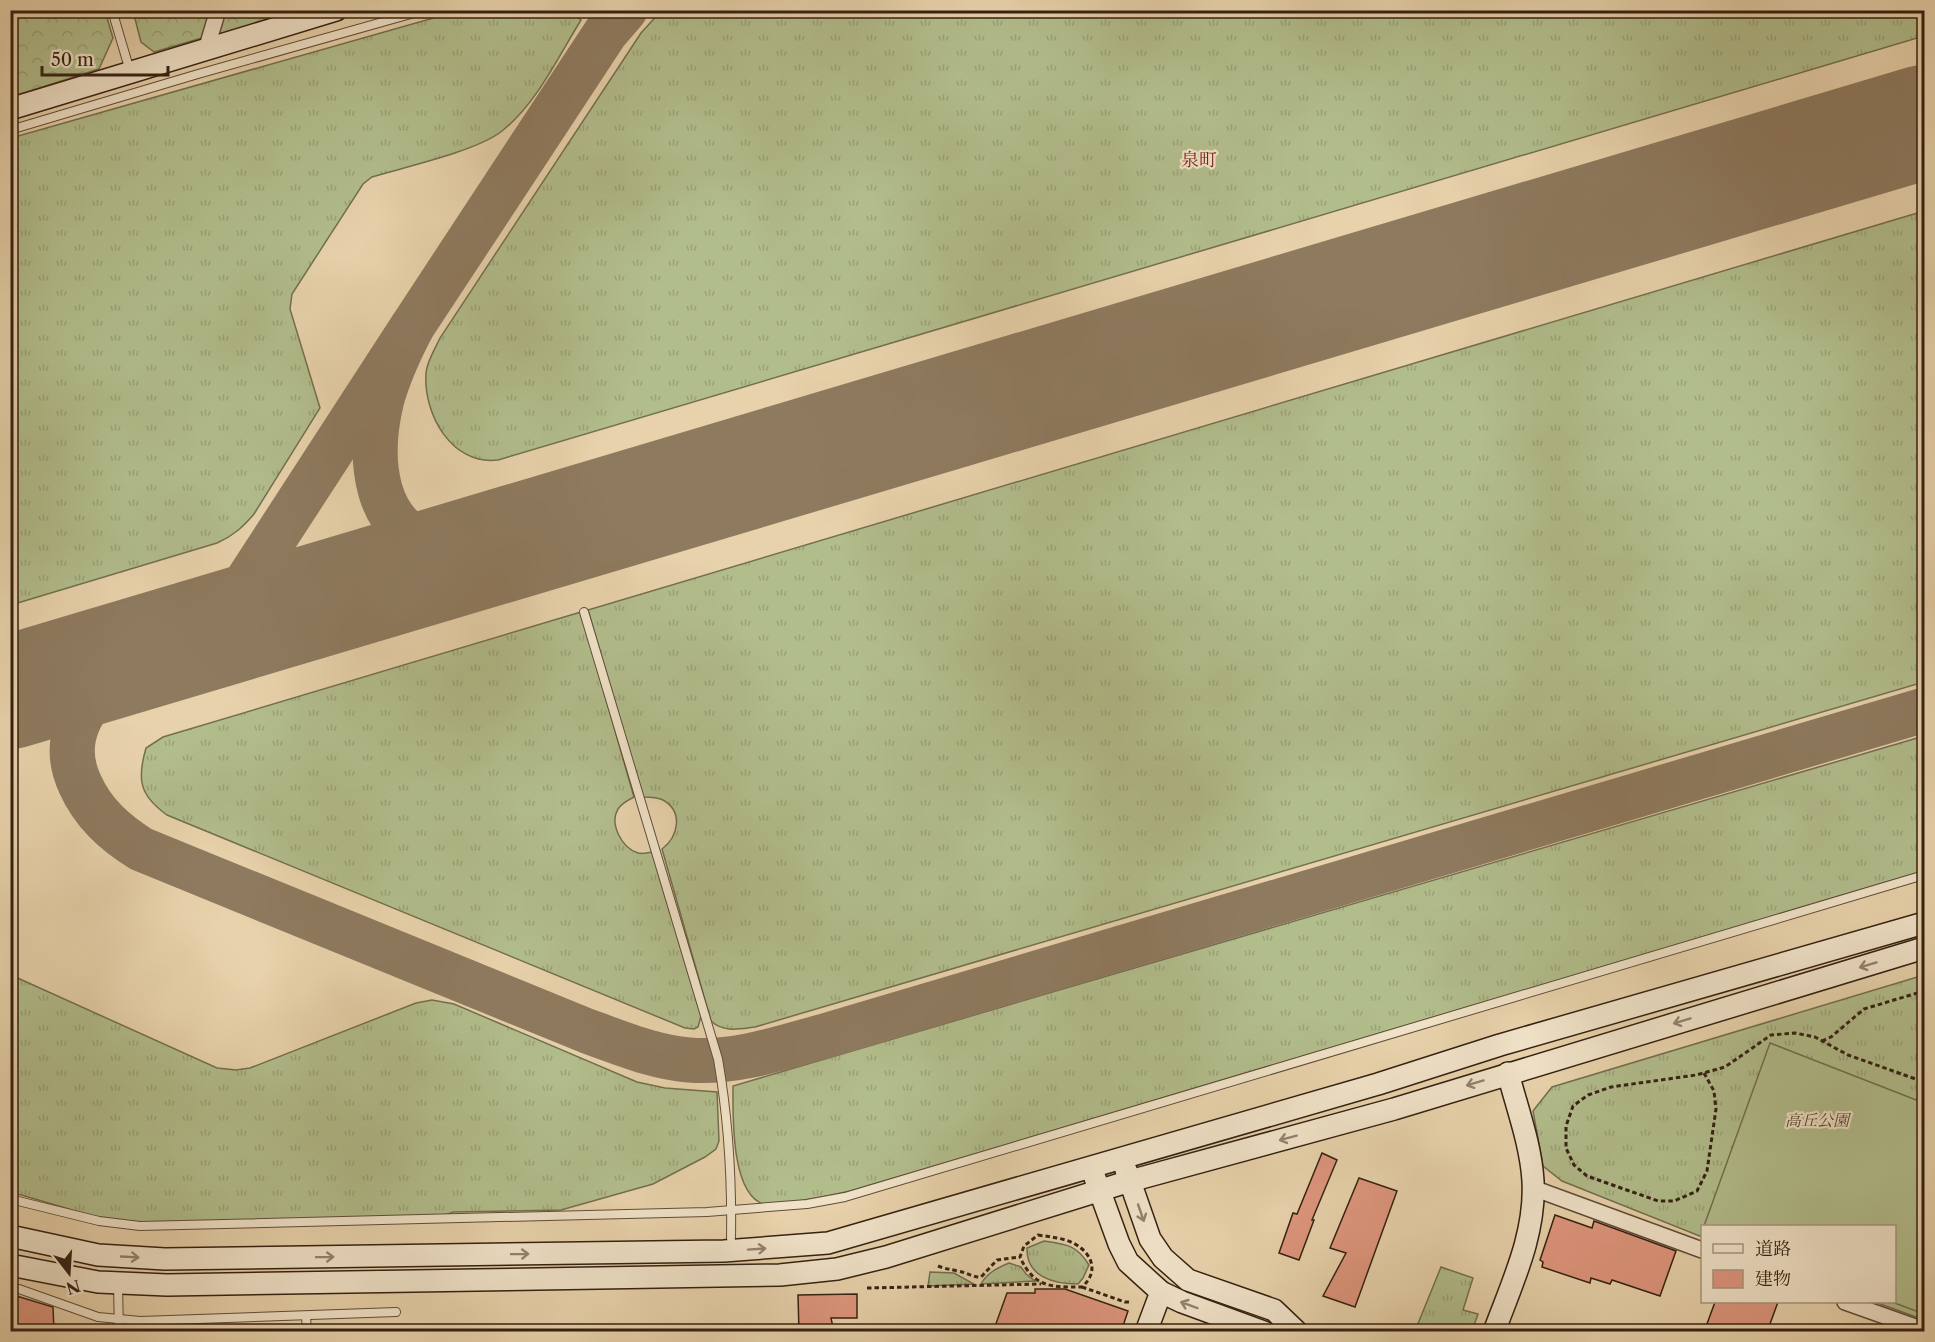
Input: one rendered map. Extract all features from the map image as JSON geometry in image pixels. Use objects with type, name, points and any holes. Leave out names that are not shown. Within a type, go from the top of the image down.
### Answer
[{"type":"street","points":[[206,50],[218,10]]},
{"type":"street","points":[[10,109],[336,10]]},
{"type":"street","points":[[10,1236],[98,1255],[165,1259],[724,1251],[828,1244],[1378,1084],[1500,1045],[1924,923]]},
{"type":"street","points":[[10,1265],[98,1282],[167,1285],[780,1275],[837,1269],[886,1257],[1130,1181],[1394,1109],[1924,948]]},
{"type":"street","points":[[1494,1332],[1529,1233],[1533,1188],[1529,1155],[1508,1073]]},
{"type":"street","points":[[1122,1158],[1150,1239],[1163,1258],[1188,1280],[1274,1311],[1297,1332]]},
{"type":"street","points":[[1092,1167],[1119,1244],[1128,1262],[1161,1292],[1264,1332]]},
{"type":"street","points":[[1533,1188],[1701,1250]]},
{"type":"street","points":[[1146,1332],[1161,1292]]},
{"type":"street","points":[[1848,1303],[1924,1330]]},
{"type":"lane","points":[[112,10],[131,73]]},
{"type":"lane","points":[[10,130],[424,10]]},
{"type":"lane","points":[[584,612],[718,1059],[725,1107],[732,1210],[731,1238]]},
{"type":"lane","points":[[10,1199],[99,1221],[140,1226],[732,1210],[807,1204],[844,1197],[1924,875]]},
{"type":"lane","points":[[118,1283],[118,1332]]},
{"type":"lane","points":[[10,1288],[19,1289],[98,1317],[140,1321],[396,1312]]},
{"type":"lane","points":[[306,1316],[307,1332]]},
{"type":"path","points":[[1822,1041],[1864,1009],[1924,991]]},
{"type":"path","points":[[1704,1072],[1714,1090],[1716,1109],[1707,1171],[1697,1191],[1674,1202],[1658,1201],[1587,1176],[1574,1165],[1566,1148],[1566,1126],[1573,1106],[1588,1095],[1611,1087],[1725,1067],[1772,1035],[1795,1033],[1822,1041],[1848,1055],[1924,1082]]},
{"type":"path","points":[[1043,1284],[1027,1272],[1020,1257],[1024,1246],[1038,1235],[1058,1238],[1077,1245],[1089,1256],[1093,1268],[1089,1281],[1082,1287]]},
{"type":"path","points":[[938,1266],[946,1270],[960,1271],[970,1277],[981,1277],[997,1260],[1020,1257]]},
{"type":"path","points":[[867,1288],[1043,1284],[1082,1287],[1125,1302],[1132,1302]]},
{"type":"green space","points":[[11,10],[105,11],[113,38],[99,69],[11,97]]},
{"type":"green space","points":[[1924,10],[1924,36],[498,460],[482,460],[467,455],[454,446],[435,420],[426,389],[426,373],[430,360],[440,338],[641,33],[661,11]]},
{"type":"green space","points":[[133,11],[211,11],[202,38],[154,52],[141,42]]},
{"type":"green space","points":[[225,11],[298,11],[217,35]]},
{"type":"green space","points":[[458,11],[568,11],[581,20],[536,93],[526,107],[502,131],[476,145],[440,158],[372,177],[363,184],[292,294],[290,309],[320,408],[254,514],[237,531],[217,543],[11,605],[11,138]]},
{"type":"green space","points":[[1924,211],[1924,682],[755,1027],[726,1029],[711,1021],[662,849],[675,831],[674,811],[663,800],[643,797],[588,610]]},
{"type":"green space","points":[[581,612],[634,797],[618,809],[616,828],[622,841],[632,850],[640,853],[652,852],[701,1016],[698,1027],[694,1029],[685,1028],[167,815],[151,800],[143,786],[141,778],[146,748],[163,737]]},
{"type":"green space","points":[[1924,736],[1924,871],[850,1191],[767,1205],[755,1199],[746,1188],[736,1153],[733,1086]]},
{"type":"green space","points":[[11,975],[217,1068],[236,1070],[250,1068],[416,1003],[432,1000],[454,1004],[637,1082],[665,1088],[717,1092],[719,1141],[716,1149],[705,1157],[653,1184],[561,1210],[453,1212],[443,1216],[153,1223],[125,1222],[96,1217],[11,1192]]},
{"type":"green space","name":"高丘公園","points":[[1924,975],[1924,1320],[1878,1303],[1896,1303],[1896,1225],[1701,1225],[1701,1237],[1562,1181],[1543,1166],[1533,1111],[1552,1087]]},
{"type":"green space","points":[[1770,1043],[1924,1103],[1924,1314],[1895,1303],[1896,1225],[1704,1225]]},
{"type":"green space","points":[[1044,1241],[1059,1243],[1075,1249],[1085,1258],[1089,1265],[1078,1284],[1043,1277],[1031,1266],[1027,1248]]},
{"type":"green space","points":[[1009,1263],[1021,1267],[1035,1281],[981,1284],[993,1271]]},
{"type":"green space","points":[[1441,1267],[1473,1278],[1463,1310],[1478,1314],[1472,1331],[1415,1331]]},
{"type":"green space","points":[[930,1272],[954,1273],[974,1284],[928,1286]]},
{"type":"building","points":[[1322,1153],[1337,1160],[1312,1220],[1314,1220],[1299,1260],[1279,1253],[1293,1213],[1297,1214]]},
{"type":"building","points":[[1359,1178],[1397,1191],[1355,1307],[1323,1296],[1346,1253],[1330,1248]]},
{"type":"building","points":[[1555,1215],[1592,1228],[1594,1221],[1676,1251],[1660,1296],[1612,1280],[1610,1284],[1591,1278],[1590,1283],[1542,1267],[1543,1262],[1540,1260]]},
{"type":"building","points":[[1035,1289],[1065,1289],[1128,1311],[1121,1332],[993,1332],[1007,1293],[1035,1293]]},
{"type":"building","points":[[10,1294],[53,1307],[54,1332],[10,1332]]},
{"type":"building","points":[[857,1294],[857,1318],[831,1318],[834,1332],[799,1332],[798,1295]]},
{"type":"building","points":[[1715,1303],[1778,1303],[1767,1332],[1704,1332]]},
{"type":"taxiway","points":[[491,549],[459,552],[418,540],[401,527],[388,510],[380,490],[376,468],[375,444],[382,399],[395,362],[412,327],[606,32],[625,10]]},
{"type":"taxiway","points":[[412,327],[238,595],[200,630],[125,673],[93,699],[84,711],[73,738],[74,768],[85,794],[98,813],[113,829],[141,849],[587,1031],[650,1053],[706,1061],[742,1057],[777,1049],[1924,710]]},
{"type":"runway","points":[[10,692],[1924,122]]},
{"type":"district","name":"泉町","points":[[1199,160]]}]
